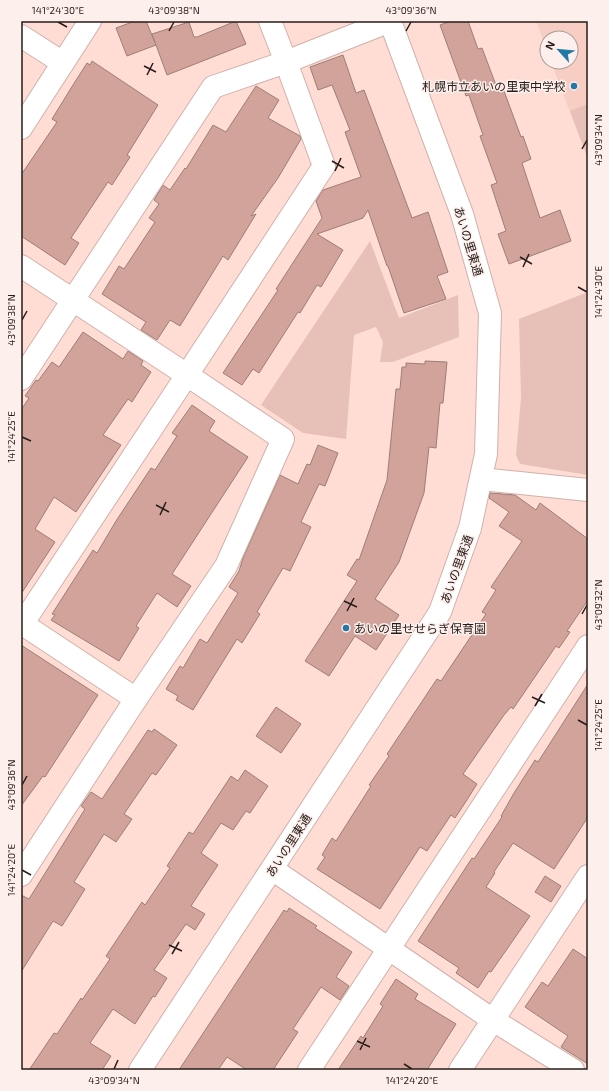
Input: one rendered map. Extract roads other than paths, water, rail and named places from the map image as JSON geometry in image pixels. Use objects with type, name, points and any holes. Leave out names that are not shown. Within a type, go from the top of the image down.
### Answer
[{"type":"street","points":[[21,128],[90,21]]},
{"type":"street","points":[[136,699],[21,625],[324,166],[270,21]]},
{"type":"street","points":[[21,379],[213,87],[286,62],[390,21]]},
{"type":"street","name":"あいの里東通","points":[[140,1070],[440,612],[470,528],[486,454],[490,313],[462,214],[390,21]]},
{"type":"street","points":[[21,36],[63,63]]},
{"type":"street","points":[[21,266],[283,439],[226,566],[136,699],[21,875]]},
{"type":"street","points":[[481,479],[588,490]]},
{"type":"street","points":[[309,1070],[588,646]]},
{"type":"street","points":[[272,869],[493,1020],[573,1070]]},
{"type":"street","points":[[460,1070],[588,876]]},
{"type":"place","name":"札幌市立あいの里東中学校","points":[[574,86]]},
{"type":"place","name":"あいの里せせらぎ保育園","points":[[346,628]]}]
